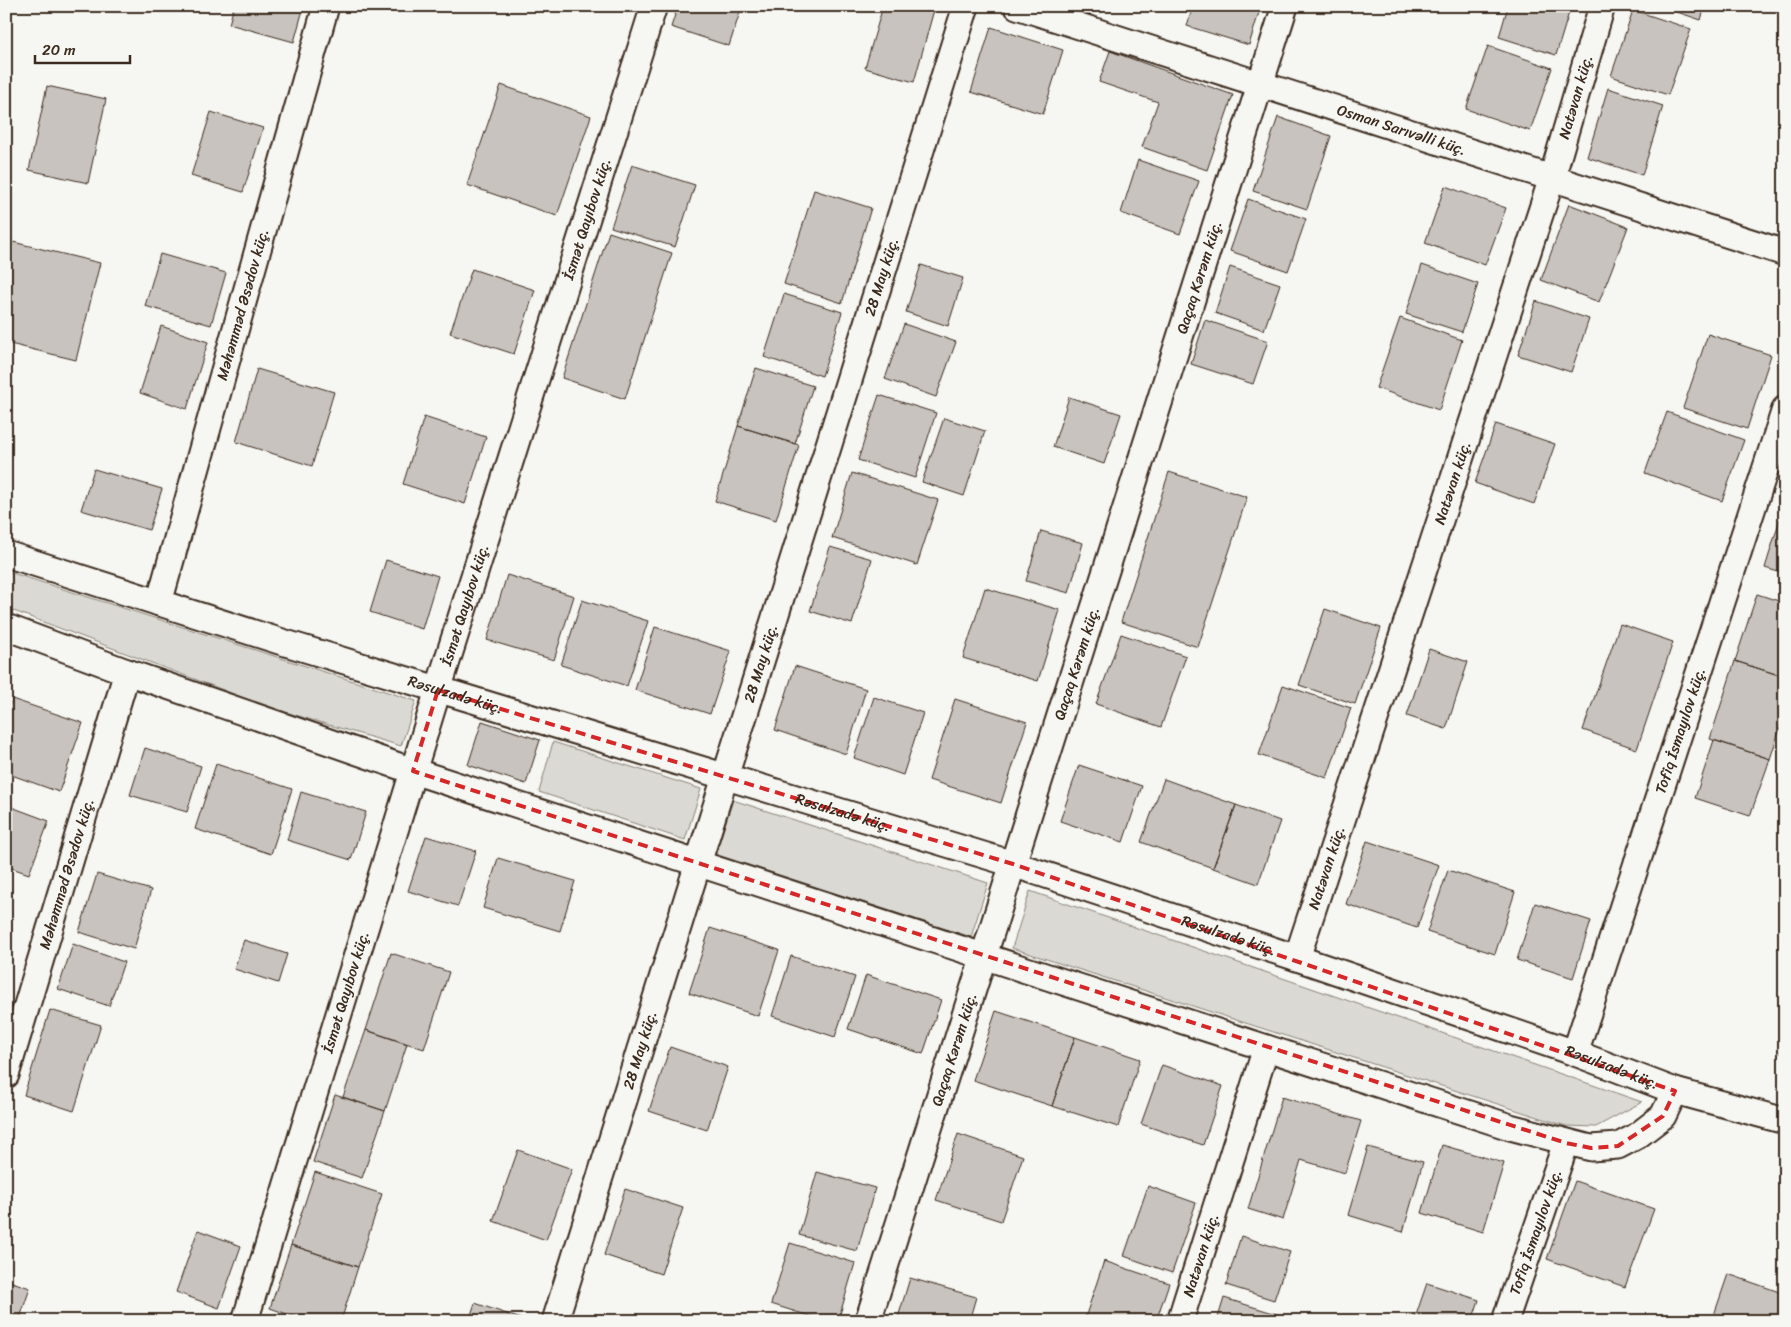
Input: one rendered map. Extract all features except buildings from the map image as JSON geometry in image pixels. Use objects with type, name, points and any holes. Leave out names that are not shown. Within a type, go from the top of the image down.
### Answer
[{"type":"street","name":"Məhəmməd Əsədov küç.","points":[[159,603],[326,6]]},
{"type":"street","name":"İsmət Qayıbov küç.","points":[[245,1321],[438,690],[654,6]]},
{"type":"street","name":"28 May küç.","points":[[555,1321],[966,6]]},
{"type":"street","name":"Osman Sarıvəlli küç.","points":[[1016,6],[1785,254]]},
{"type":"street","name":"Qaçaq Kərəm küç.","points":[[868,1321],[1285,6]]},
{"type":"street","name":"Natəvan küç.","points":[[1297,958],[1552,178],[1602,6]]},
{"type":"street","name":"Tofiq İsmayılov küç.","points":[[1575,1053],[1785,408]]},
{"type":"street","name":"Rəsulzadə küç.","points":[[6,554],[438,690],[1013,864],[1297,958],[1575,1053],[1675,1090],[1785,1121]]},
{"type":"street","points":[[6,627],[127,672],[413,771],[1266,1048],[1566,1143],[1591,1148],[1618,1146],[1637,1136],[1663,1116],[1675,1090]]},
{"type":"street","name":"Məhəmməd Əsədov küç.","points":[[6,1075],[127,672]]},
{"type":"street","name":"Natəvan küç.","points":[[1180,1321],[1266,1048]]},
{"type":"street","name":"Tofiq İsmayılov küç.","points":[[1505,1321],[1566,1143]]},
{"type":"highlighted area","points":[[438,690],[1013,864],[1675,1091],[1663,1116],[1618,1146],[1591,1148],[1566,1143],[413,771]]},
{"type":"shaded area","points":[[6,571],[416,701],[401,746],[271,708],[6,608]]},
{"type":"shaded area","points":[[553,742],[701,789],[685,840],[539,792]]},
{"type":"shaded area","points":[[733,800],[988,883],[971,937],[715,855]]},
{"type":"shaded area","points":[[1030,891],[1642,1102],[1596,1127],[1566,1126],[1012,948]]}]
